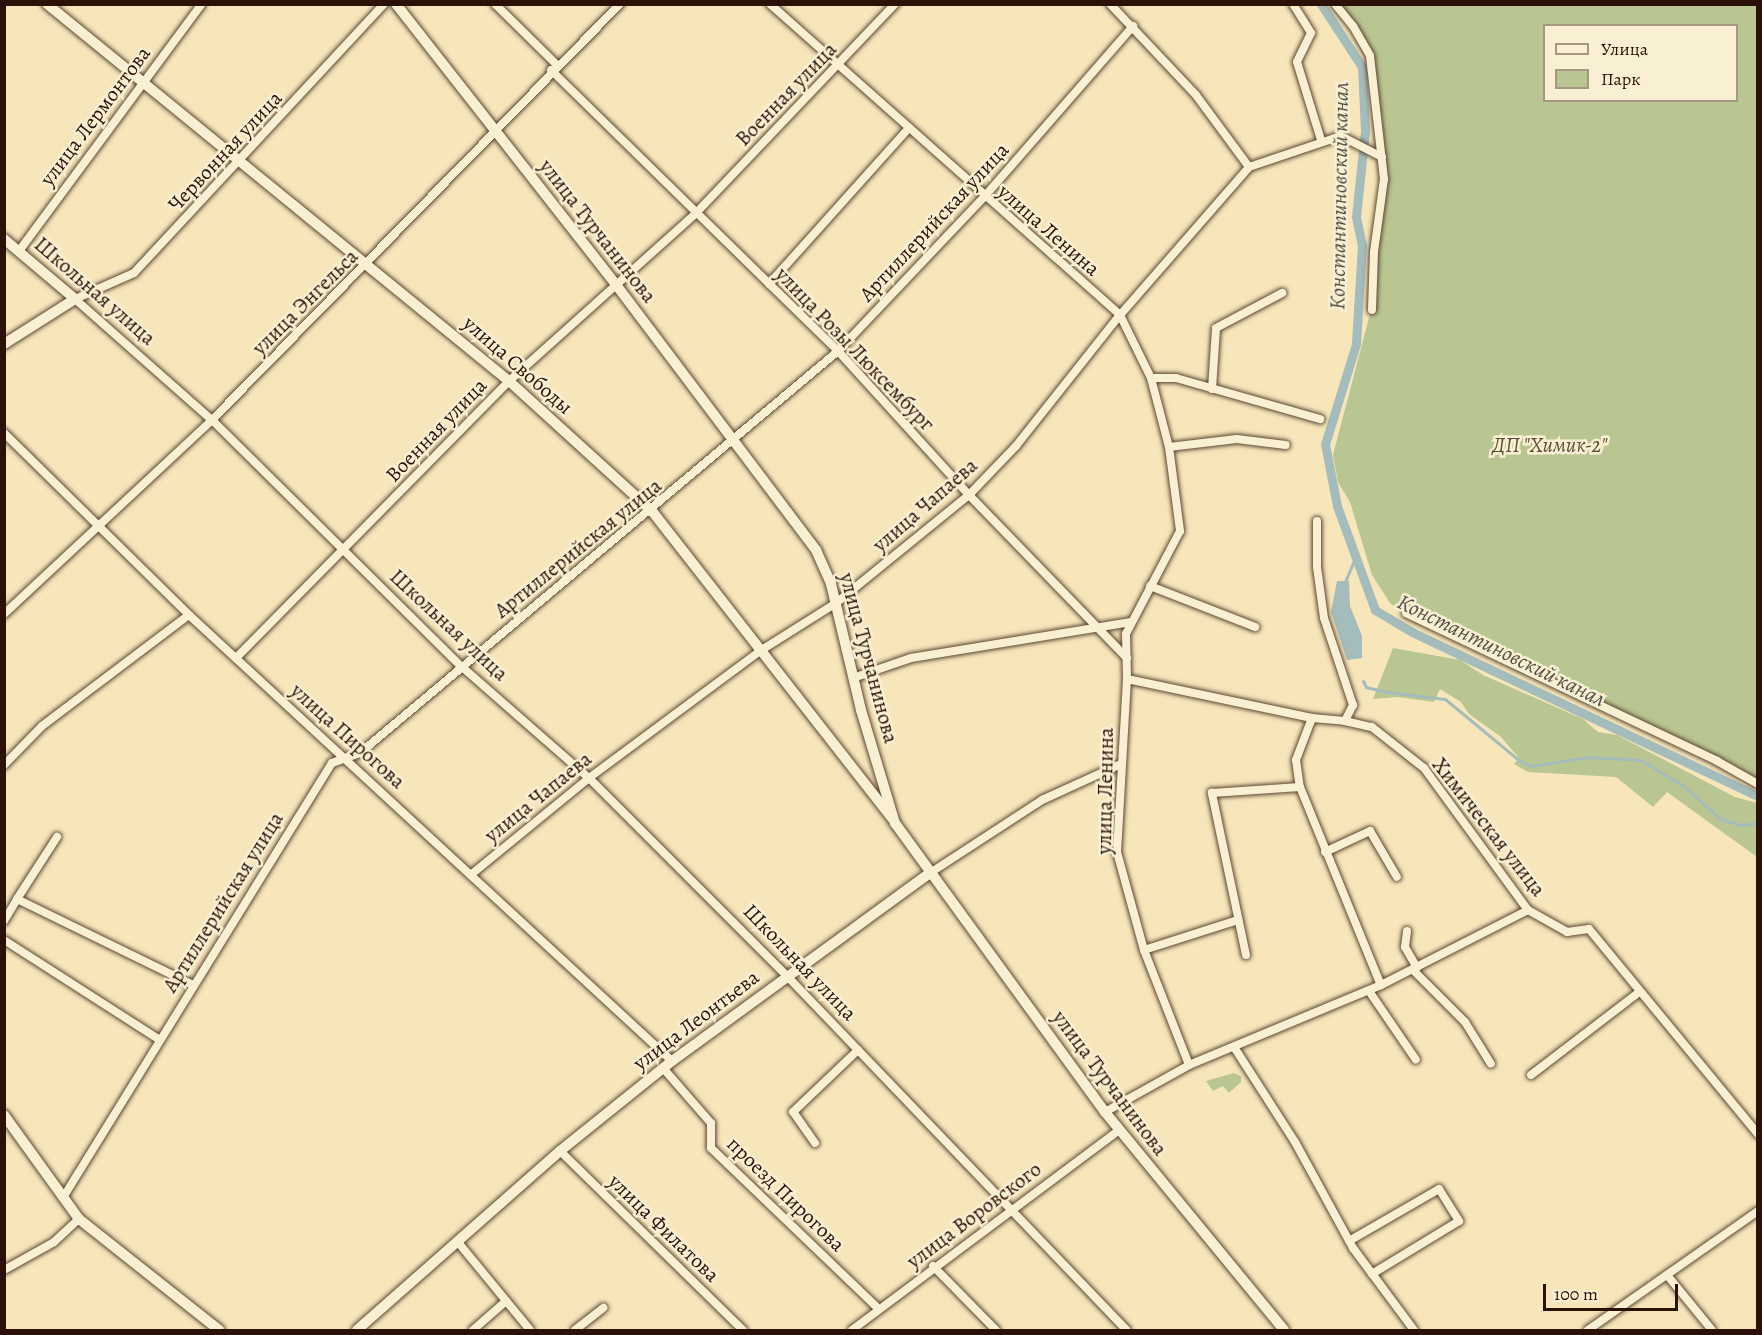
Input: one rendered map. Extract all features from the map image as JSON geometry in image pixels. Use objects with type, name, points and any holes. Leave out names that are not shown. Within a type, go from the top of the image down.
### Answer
[{"type":"street","name":"улица Свободы","points":[[47,4],[242,160],[509,381],[652,511],[896,823]]},
{"type":"street","name":"улица Лермонтова","points":[[19,251],[202,4]]},
{"type":"street","name":"Червонная улица","points":[[75,299],[134,273],[242,160],[384,4]]},
{"type":"street","name":"улица Турчанинова","points":[[396,4],[617,285],[816,550],[836,603],[853,678],[896,823],[1104,1112],[1284,1330]]},
{"type":"street","name":"улица Розы Люксембург","points":[[495,4],[554,68],[696,213],[838,351],[969,495],[1127,658]]},
{"type":"street","name":"улица Энгельса","points":[[4,614],[97,524],[212,420],[367,265],[554,68],[620,4]]},
{"type":"street","name":"улица Ленина","points":[[770,4],[984,197],[1120,315],[1151,378],[1169,447],[1180,531],[1126,634],[1127,679],[1117,852],[1144,950],[1189,1065]]},
{"type":"street","name":"Военная улица","points":[[236,658],[509,381],[696,213],[840,66],[895,4]]},
{"type":"street","points":[[1110,4],[1196,95],[1249,167]]},
{"type":"street","points":[[1293,4],[1311,33],[1297,62],[1321,140],[1341,136],[1382,157]]},
{"type":"street","points":[[1335,4],[1353,26],[1370,56],[1382,157],[1383,202],[1374,252],[1372,310]]},
{"type":"street","name":"Артиллерийская улица","points":[[64,1196],[192,984],[332,763],[346,760],[360,753],[652,511],[838,351],[984,197],[1133,26]]},
{"type":"street","points":[[769,284],[909,128]]},
{"type":"street","name":"улица Чапаева","points":[[473,873],[589,778],[760,651],[836,603],[969,495],[1016,446],[1120,315],[1249,167],[1321,140]]},
{"type":"street","name":"Школьная улица","points":[[4,239],[212,420],[462,667],[589,778],[787,976],[1127,1330]]},
{"type":"street","points":[[1212,388],[1213,334],[1216,328],[1282,292]]},
{"type":"street","points":[[4,344],[75,299]]},
{"type":"street","points":[[1151,378],[1176,378],[1320,419]]},
{"type":"street","name":"улица Пирогова","points":[[4,433],[189,615],[473,873],[672,1061]]},
{"type":"street","points":[[1169,447],[1237,439],[1286,445]]},
{"type":"street","points":[[1317,521],[1317,567],[1324,618],[1353,705],[1345,721]]},
{"type":"street","points":[[1150,586],[1255,627]]},
{"type":"street","points":[[1406,613],[1717,761],[1758,784]]},
{"type":"street","points":[[4,765],[42,726],[189,615]]},
{"type":"street","points":[[853,678],[911,658],[1131,622]]},
{"type":"street","name":"Химическая улица","points":[[1127,679],[1312,718],[1345,721],[1372,728],[1424,768],[1528,910],[1567,932],[1588,929],[1638,993],[1758,1134]]},
{"type":"street","points":[[1312,718],[1296,760],[1300,787],[1381,985]]},
{"type":"street","name":"улица Леонтьева","points":[[357,1330],[560,1151],[672,1061],[930,873],[1042,800],[1121,764]]},
{"type":"street","points":[[1246,955],[1212,793],[1300,787]]},
{"type":"street","points":[[1325,852],[1370,831],[1397,877]]},
{"type":"street","points":[[4,921],[57,837]]},
{"type":"street","points":[[16,899],[192,984]]},
{"type":"street","points":[[1104,1112],[1189,1065],[1368,991],[1528,910]]},
{"type":"street","points":[[1144,950],[1238,920]]},
{"type":"street","points":[[1407,931],[1405,947],[1415,969],[1465,1022],[1491,1064]]},
{"type":"street","points":[[4,940],[160,1040]]},
{"type":"street","points":[[1368,991],[1416,1060]]},
{"type":"street","points":[[1532,1075],[1638,993]]},
{"type":"street","points":[[1234,1047],[1295,1142],[1349,1241],[1414,1330]]},
{"type":"street","name":"Школьная улица","points":[[815,1143],[793,1112],[858,1050]]},
{"type":"street","name":"проезд Пирогова","points":[[663,1068],[711,1123],[711,1148],[879,1310]]},
{"type":"street","points":[[4,1115],[79,1219],[219,1330]]},
{"type":"street","name":"улица Воровского","points":[[852,1330],[933,1266],[1119,1130]]},
{"type":"street","name":"улица Филатова","points":[[560,1151],[743,1330]]},
{"type":"street","points":[[1349,1241],[1439,1189],[1459,1221],[1371,1274]]},
{"type":"street","points":[[1588,1330],[1758,1211]]},
{"type":"street","points":[[4,1270],[54,1242],[79,1219]]},
{"type":"street","points":[[457,1241],[530,1330]]},
{"type":"street","points":[[933,1266],[996,1330]]},
{"type":"street","points":[[1667,1275],[1712,1330]]},
{"type":"street","points":[[472,1330],[506,1301]]},
{"type":"street","points":[[575,1330],[603,1308]]},
{"type":"green space","name":"ДП \"Химик-2\"","points":[[1333,5],[1757,5],[1757,785],[1716,762],[1521,673],[1403,613],[1390,603],[1372,575],[1350,502],[1338,482],[1333,455],[1371,310],[1382,179],[1369,56],[1353,28]]},
{"type":"green space","points":[[1393,648],[1460,660],[1483,675],[1583,719],[1598,732],[1617,735],[1735,797],[1757,803],[1757,857],[1667,792],[1653,807],[1616,777],[1528,772],[1514,764],[1519,758],[1501,737],[1469,714],[1461,702],[1440,689],[1434,702],[1398,697],[1373,699]]},
{"type":"green space","points":[[1234,1073],[1241,1076],[1241,1082],[1229,1093],[1223,1086],[1213,1091],[1206,1081]]},
{"type":"water","points":[[1337,581],[1349,581],[1350,606],[1362,636],[1362,658],[1347,660],[1331,612]]},
{"type":"waterway","name":"Константиновский канал","points":[[1321,4],[1362,67],[1365,131],[1356,217],[1362,245],[1356,344],[1325,444],[1337,506],[1375,610],[1412,632],[1758,796]]},
{"type":"waterway","points":[[1344,584],[1354,561]]},
{"type":"waterway","points":[[1363,681],[1366,687],[1387,692],[1445,699],[1520,761],[1531,766],[1588,757],[1641,760],[1684,786],[1720,819],[1741,825],[1758,823]]}]
